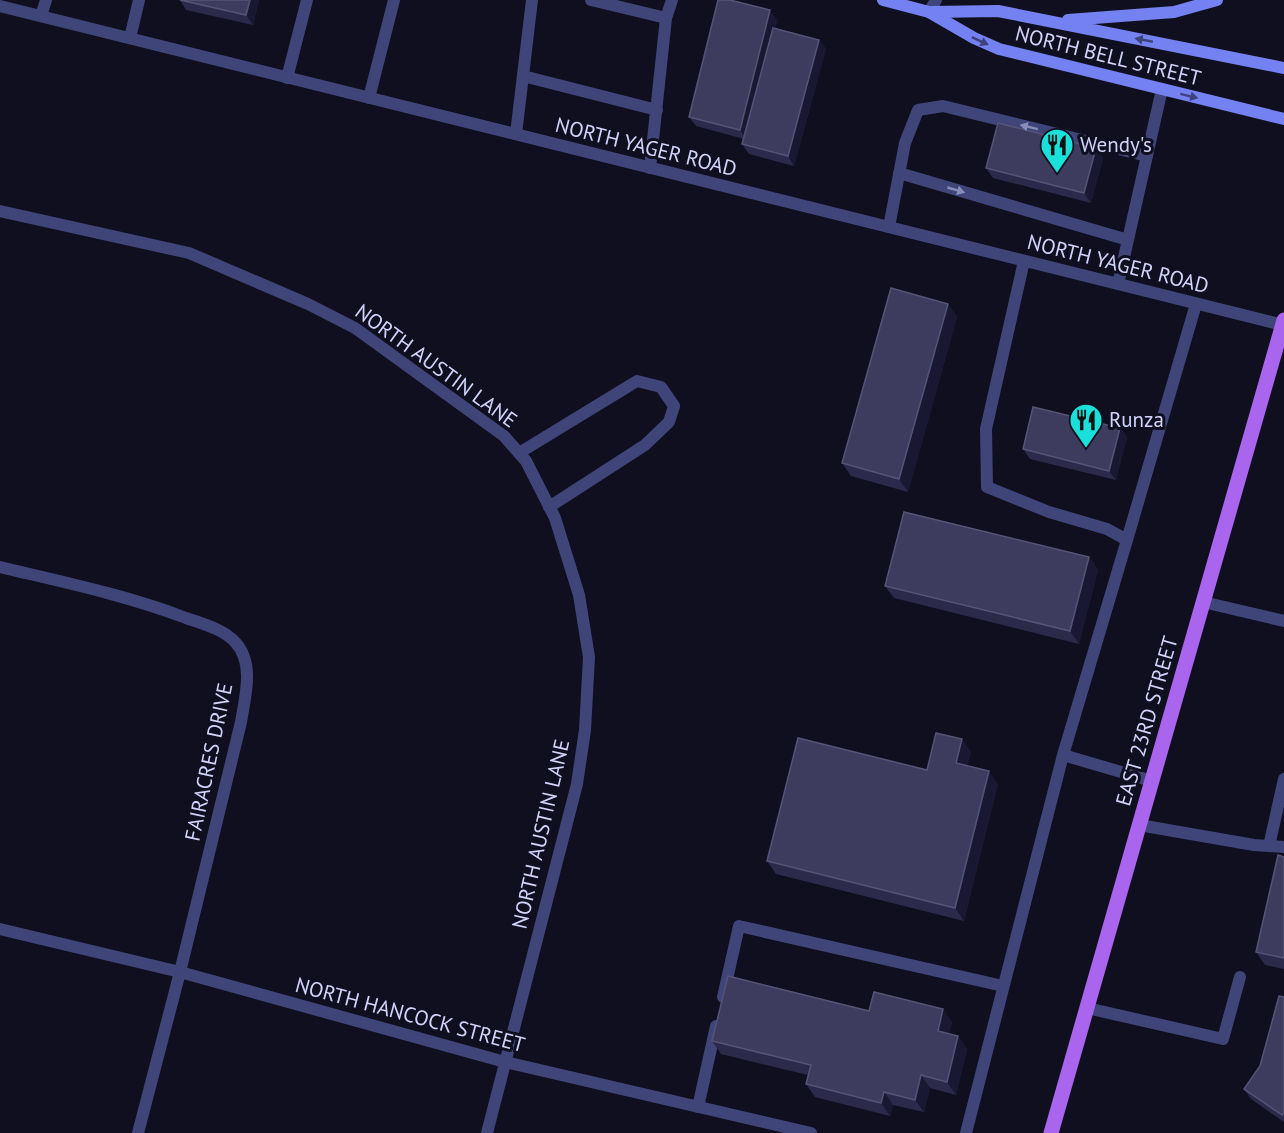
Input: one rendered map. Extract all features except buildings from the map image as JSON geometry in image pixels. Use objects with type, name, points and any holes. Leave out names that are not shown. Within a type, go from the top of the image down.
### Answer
[{"type":"main road","name":"NORTH BELL STREET","points":[[883,0],[929,12],[999,49],[1284,120]]},
{"type":"main road","points":[[1050,21],[1174,12],[1217,0]]},
{"type":"main road","name":"NORTH BELL STREET","points":[[929,12],[998,11],[1284,68]]},
{"type":"main road","name":"EAST 23RD STREET","points":[[1052,1133],[1283,323]]},
{"type":"street","points":[[41,16],[46,0]]},
{"type":"street","points":[[129,38],[139,0]]},
{"type":"street","points":[[287,78],[307,0]]},
{"type":"street","points":[[369,98],[394,0]]},
{"type":"street","points":[[516,134],[532,0]]},
{"type":"street","points":[[591,0],[666,18]]},
{"type":"street","points":[[650,168],[666,18],[672,0]]},
{"type":"street","points":[[929,12],[936,0]]},
{"type":"street","name":"NORTH YAGER ROAD","points":[[0,6],[1196,304],[1283,323]]},
{"type":"street","points":[[523,76],[657,110]]},
{"type":"street","points":[[1118,284],[1162,89]]},
{"type":"street","points":[[889,227],[905,143],[918,110],[943,106],[1147,156]]},
{"type":"street","points":[[899,173],[1128,240]]},
{"type":"street","name":"NORTH AUSTIN LANE","points":[[0,211],[189,254],[308,304],[355,328],[441,388],[504,436],[526,461],[555,518],[579,595],[589,657],[585,730],[577,784],[486,1133]]},
{"type":"street","points":[[1024,261],[986,429],[987,487],[1049,512],[1107,529],[1127,540]]},
{"type":"street","points":[[966,1133],[1064,755],[1196,304]]},
{"type":"street","points":[[519,453],[638,381],[661,387],[674,406],[669,422],[645,445],[549,507]]},
{"type":"street","name":"FAIRACRES DRIVE","points":[[0,567],[136,599],[217,629],[236,643],[246,663],[248,681],[240,722],[180,972],[138,1133]]},
{"type":"street","points":[[1203,602],[1284,621]]},
{"type":"street","points":[[1064,755],[1152,781]]},
{"type":"street","points":[[1269,846],[1284,779]]},
{"type":"street","points":[[1139,825],[1284,847]]},
{"type":"street","points":[[698,1107],[740,926],[1004,986]]},
{"type":"street","name":"NORTH HANCOCK STREET","points":[[0,929],[180,972],[505,1062],[811,1133]]},
{"type":"street","points":[[1087,1008],[1223,1039],[1240,977]]},
{"type":"place","name":"Wendy's","points":[[1057,174]]},
{"type":"place","name":"Runza","points":[[1086,449]]}]
